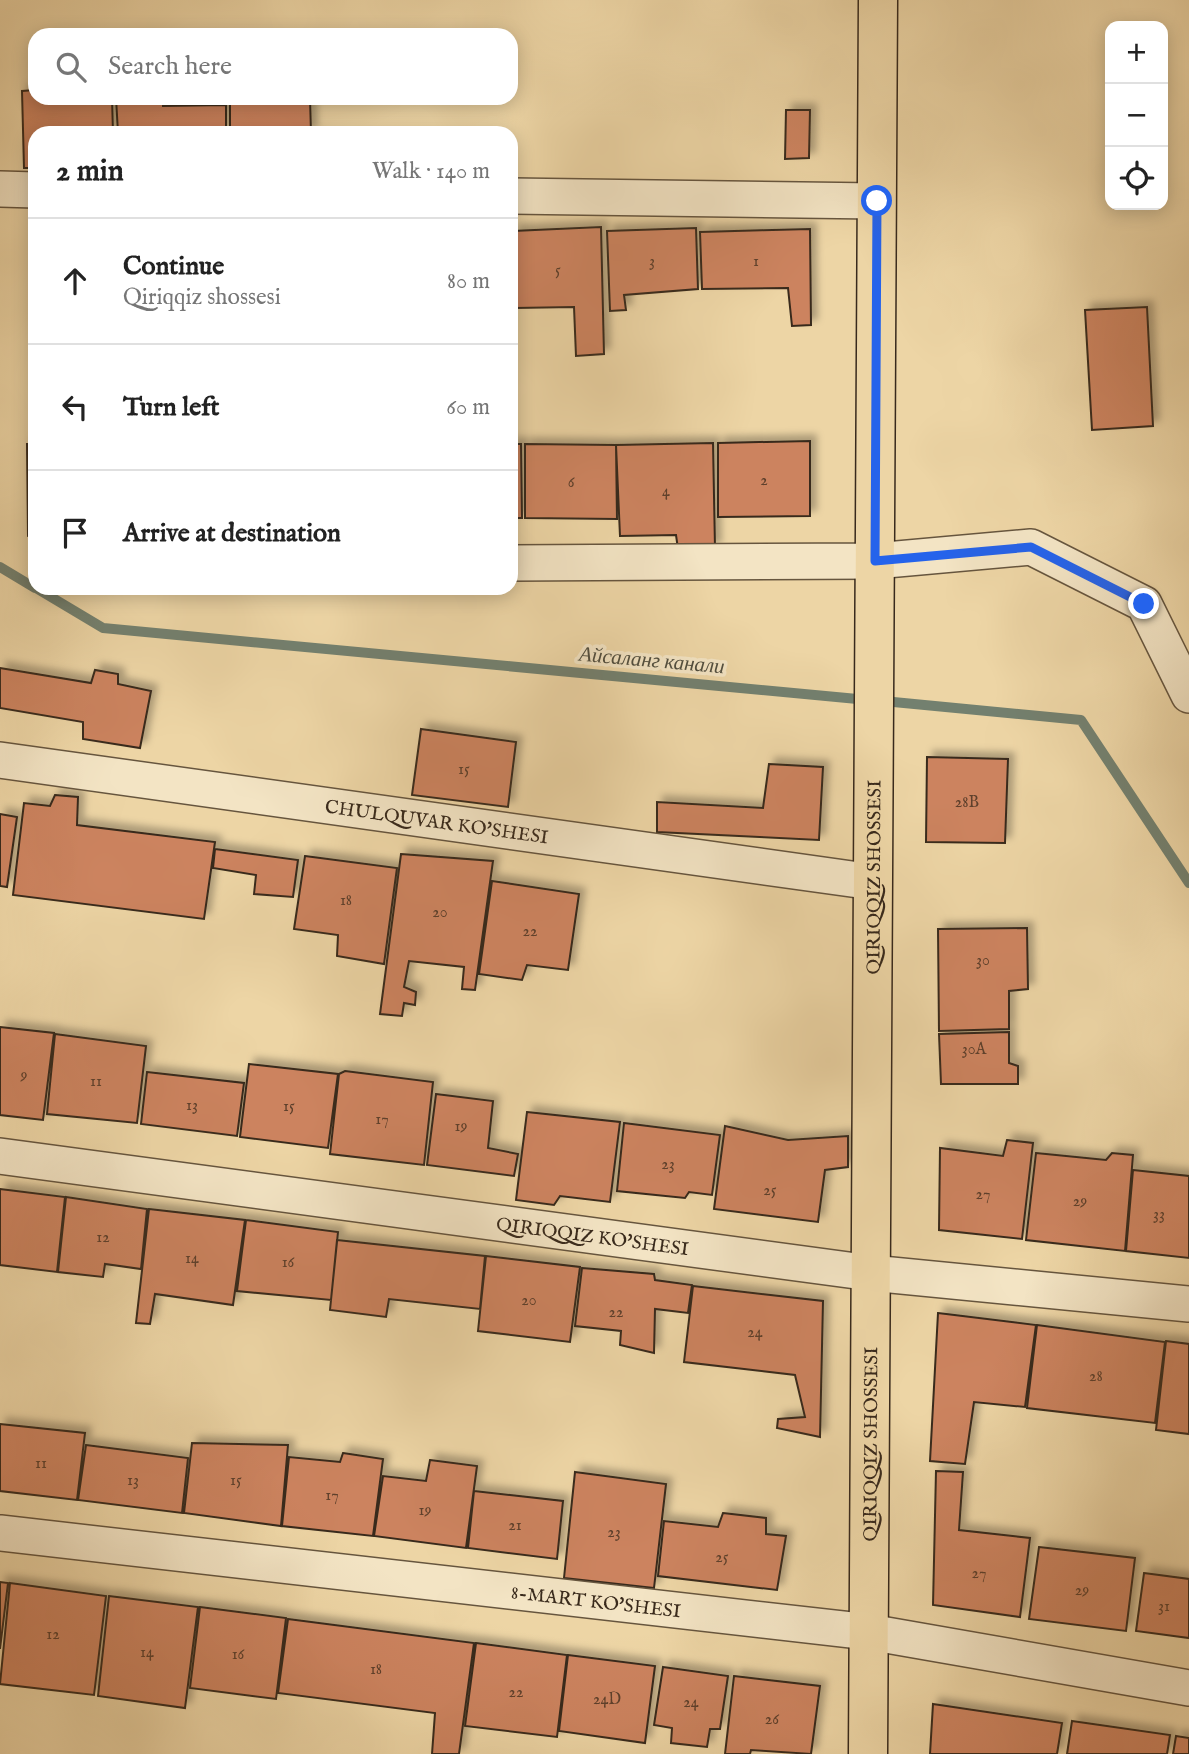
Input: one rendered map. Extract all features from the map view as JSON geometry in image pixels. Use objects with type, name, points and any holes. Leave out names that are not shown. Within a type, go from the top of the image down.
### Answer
[{"type":"main road","name":"QIRIQQIZ SHOSSESI","points":[[868,1754],[878,0]]},
{"type":"street","points":[[0,189],[28,190]]},
{"type":"street","points":[[518,196],[877,201]]},
{"type":"street","points":[[518,563],[875,561],[1031,547],[1144,604],[1189,695]]},
{"type":"street","name":"CHULQUVAR KO'SHESI","points":[[0,760],[873,882]]},
{"type":"street","name":"QIRIQQIZ KO'SHESI","points":[[0,1156],[871,1273],[1189,1304]]},
{"type":"street","name":"8-MART KO'SHESI","points":[[0,1533],[869,1632],[1189,1688]]},
{"type":"building","points":[[22,91],[28,91],[28,105],[112,105],[113,126],[28,126],[28,168],[24,168]]},
{"type":"building","points":[[116,105],[226,105],[226,126],[118,126]]},
{"type":"building","points":[[230,105],[310,105],[311,126],[230,126]]},
{"type":"building","points":[[786,110],[810,110],[809,158],[785,159]]},
{"type":"building","points":[[601,227],[604,354],[576,356],[574,307],[518,308],[518,231]]},
{"type":"building","points":[[696,228],[698,289],[624,295],[626,310],[610,311],[607,231]]},
{"type":"building","points":[[810,229],[811,325],[792,326],[788,288],[702,289],[700,232]]},
{"type":"building","points":[[1147,307],[1153,426],[1092,430],[1085,310]]},
{"type":"building","points":[[810,441],[810,516],[718,517],[718,443]]},
{"type":"building","points":[[713,443],[715,548],[678,549],[676,535],[620,536],[616,445]]},
{"type":"building","points":[[27,444],[28,444],[28,536]]},
{"type":"building","points":[[518,444],[521,444],[522,518],[518,518]]},
{"type":"building","points":[[525,444],[616,445],[617,519],[525,518]]},
{"type":"building","points":[[0,668],[91,683],[95,670],[118,674],[118,684],[151,691],[140,748],[83,739],[83,722],[0,708]]},
{"type":"building","points":[[421,729],[516,742],[508,807],[412,795]]},
{"type":"building","points":[[927,757],[1008,759],[1005,843],[926,842]]},
{"type":"building","points":[[769,764],[823,767],[819,840],[657,832],[657,802],[763,808]]},
{"type":"building","points":[[55,795],[78,797],[77,825],[215,842],[204,919],[13,895],[24,803],[50,806]]},
{"type":"building","points":[[0,814],[17,817],[7,887],[0,886]]},
{"type":"building","points":[[215,849],[298,860],[293,897],[254,894],[256,875],[213,868]]},
{"type":"building","points":[[401,854],[493,861],[475,990],[462,989],[464,967],[409,961],[404,987],[416,992],[415,1005],[404,1003],[402,1016],[380,1014]]},
{"type":"building","points":[[305,856],[397,868],[384,964],[337,956],[338,935],[294,929]]},
{"type":"building","points":[[492,881],[579,894],[568,970],[527,965],[522,980],[479,974]]},
{"type":"building","points":[[1027,928],[1028,989],[1009,991],[1009,1029],[939,1031],[938,929]]},
{"type":"building","points":[[0,1027],[54,1033],[43,1120],[0,1115]]},
{"type":"building","points":[[1009,1032],[1009,1063],[1018,1066],[1018,1084],[941,1084],[939,1034]]},
{"type":"building","points":[[55,1034],[146,1046],[137,1123],[47,1114]]},
{"type":"building","points":[[249,1064],[338,1074],[328,1148],[240,1137]]},
{"type":"building","points":[[345,1071],[433,1082],[424,1165],[330,1154],[339,1074]]},
{"type":"building","points":[[147,1072],[244,1083],[237,1136],[141,1124]]},
{"type":"building","points":[[436,1094],[493,1101],[488,1148],[518,1154],[514,1176],[427,1165]]},
{"type":"building","points":[[527,1112],[620,1122],[610,1202],[560,1196],[554,1205],[516,1200]]},
{"type":"building","points":[[624,1123],[720,1135],[712,1195],[689,1192],[685,1198],[617,1191]]},
{"type":"building","points":[[725,1126],[788,1140],[848,1136],[848,1167],[825,1170],[818,1222],[714,1209]]},
{"type":"building","points":[[1007,1140],[1033,1143],[1022,1239],[939,1230],[940,1148],[1003,1156]]},
{"type":"building","points":[[1036,1153],[1106,1160],[1112,1153],[1133,1155],[1125,1251],[1026,1240]]},
{"type":"building","points":[[1133,1170],[1189,1176],[1189,1258],[1126,1251]]},
{"type":"building","points":[[0,1189],[65,1197],[57,1272],[0,1265]]},
{"type":"building","points":[[66,1197],[147,1209],[141,1269],[105,1264],[103,1277],[58,1272]]},
{"type":"building","points":[[149,1209],[245,1220],[233,1305],[155,1294],[150,1324],[136,1323]]},
{"type":"building","points":[[246,1220],[338,1232],[331,1300],[237,1291]]},
{"type":"building","points":[[337,1240],[485,1256],[480,1309],[389,1299],[386,1317],[330,1310]]},
{"type":"building","points":[[486,1256],[580,1267],[570,1342],[478,1331]]},
{"type":"building","points":[[582,1268],[654,1274],[655,1280],[692,1285],[688,1313],[655,1309],[654,1353],[620,1345],[621,1331],[575,1326]]},
{"type":"building","points":[[693,1286],[823,1301],[820,1437],[777,1428],[778,1419],[805,1417],[795,1375],[684,1362]]},
{"type":"building","points":[[938,1313],[1036,1325],[1025,1407],[974,1402],[965,1464],[930,1461]]},
{"type":"building","points":[[1037,1325],[1165,1342],[1155,1423],[1027,1408]]},
{"type":"building","points":[[1166,1341],[1189,1344],[1189,1434],[1156,1430]]},
{"type":"building","points":[[0,1424],[85,1433],[77,1500],[0,1491]]},
{"type":"building","points":[[192,1443],[288,1445],[281,1526],[184,1513]]},
{"type":"building","points":[[86,1445],[188,1458],[182,1513],[78,1500]]},
{"type":"building","points":[[343,1453],[383,1459],[373,1536],[282,1526],[289,1457],[340,1462]]},
{"type":"building","points":[[430,1460],[477,1466],[466,1548],[374,1536],[383,1476],[426,1481]]},
{"type":"building","points":[[936,1471],[963,1472],[959,1530],[1030,1538],[1020,1617],[933,1605]]},
{"type":"building","points":[[575,1472],[666,1484],[654,1588],[564,1578]]},
{"type":"building","points":[[474,1491],[563,1501],[557,1559],[468,1548]]},
{"type":"building","points":[[723,1513],[766,1518],[766,1534],[786,1536],[777,1590],[658,1576],[664,1521],[718,1527]]},
{"type":"building","points":[[1039,1547],[1135,1558],[1126,1631],[1029,1619]]},
{"type":"building","points":[[1144,1573],[1189,1579],[1189,1638],[1136,1631]]},
{"type":"building","points":[[0,1582],[8,1583],[0,1649]]},
{"type":"building","points":[[10,1583],[106,1596],[94,1695],[0,1684]]},
{"type":"building","points":[[109,1596],[198,1607],[185,1708],[98,1696]]},
{"type":"building","points":[[200,1607],[286,1618],[276,1699],[190,1688]]},
{"type":"building","points":[[288,1619],[474,1643],[459,1754],[432,1754],[435,1713],[278,1693]]},
{"type":"building","points":[[476,1643],[567,1655],[557,1737],[465,1726]]},
{"type":"building","points":[[568,1655],[655,1666],[645,1743],[559,1731]]},
{"type":"building","points":[[663,1667],[728,1676],[720,1729],[710,1729],[707,1747],[671,1743],[672,1728],[654,1725]]},
{"type":"building","points":[[734,1676],[820,1686],[811,1754],[751,1750],[750,1754],[725,1754]]},
{"type":"building","points":[[933,1704],[1062,1723],[1057,1754],[930,1754]]},
{"type":"building","points":[[1072,1721],[1170,1735],[1167,1754],[1067,1754]]},
{"type":"building","points":[[1176,1736],[1189,1738],[1189,1754],[1173,1754]]},
{"type":"waterway","name":"Айсаланг канали","points":[[0,567],[28,584]]},
{"type":"waterway","name":"Айсаланг канали","points":[[48,595],[103,628],[868,700]]},
{"type":"waterway","name":"Айсаланг канали","points":[[883,701],[1081,720],[1189,883]]},
{"type":"route","points":[[877,201],[875,561],[1031,547],[1144,604]]}]
